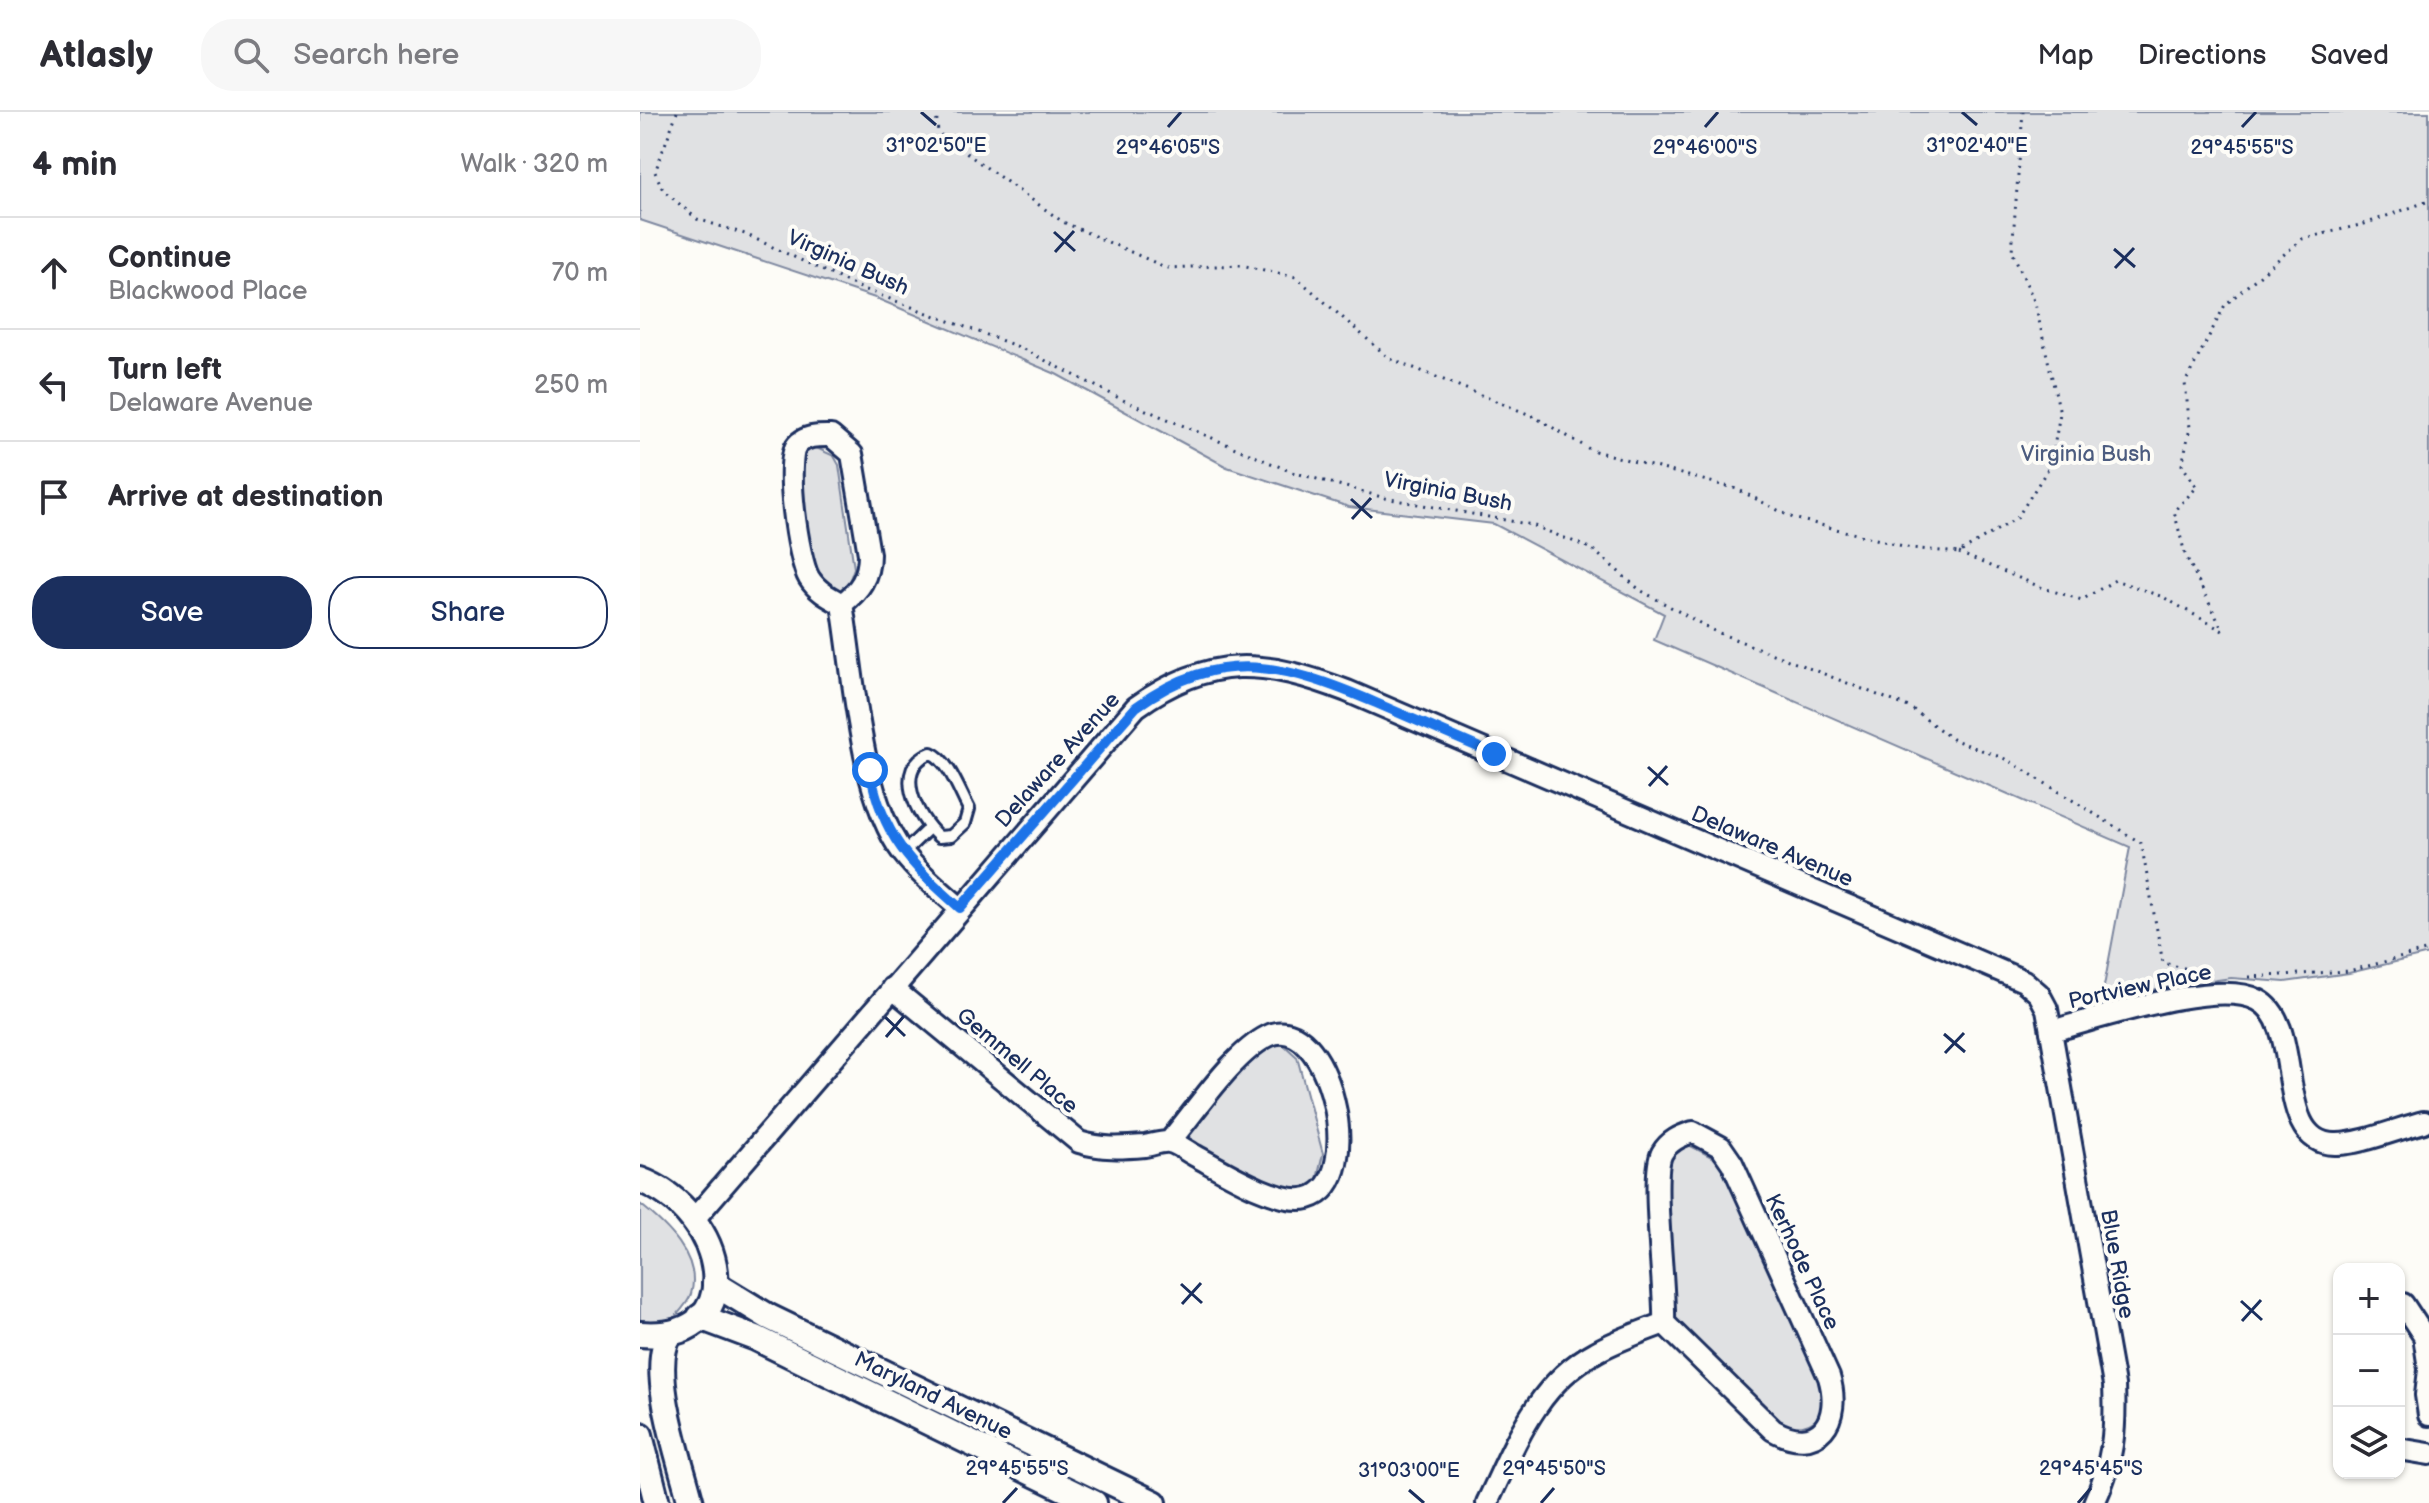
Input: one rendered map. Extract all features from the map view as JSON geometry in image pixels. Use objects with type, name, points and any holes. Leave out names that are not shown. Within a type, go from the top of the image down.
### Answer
[{"type":"street","points":[[842,604],[856,593],[869,569],[856,468],[843,443],[831,436],[809,437],[797,446],[790,459],[804,564],[816,587],[842,604],[874,795],[881,818],[903,853],[960,908]]},
{"type":"street","name":"Delaware Avenue","points":[[695,1218],[1136,707],[1160,689],[1186,678],[1235,666],[1267,666],[1288,670],[1347,691],[2024,981],[2039,994],[2047,1009],[2051,1031]]},
{"type":"street","name":"Gemmell Place","points":[[892,988],[1079,1142],[1101,1148],[1169,1142]]},
{"type":"street","name":"Portview Place","points":[[2051,1031],[2204,993],[2244,995],[2271,1009],[2280,1022],[2300,1117],[2308,1133],[2319,1142],[2337,1144],[2424,1122]]},
{"type":"street","points":[[1279,1031],[1299,1037],[1318,1059],[1329,1086],[1338,1156],[1329,1185],[1321,1194],[1301,1200],[1278,1195],[1169,1142],[1225,1076],[1267,1036],[1279,1031]]},
{"type":"street","name":"Blue Ridge","points":[[2051,1031],[2114,1385],[2114,1449],[2094,1503]]},
{"type":"street","name":"Kerhode Place","points":[[1693,1132],[1721,1147],[1732,1163],[1829,1377],[1835,1405],[1832,1418],[1823,1430],[1808,1438],[1787,1438],[1757,1416],[1664,1323],[1666,1289],[1657,1168],[1670,1143],[1693,1132]]},
{"type":"street","points":[[640,1180],[675,1200],[695,1218],[713,1254],[715,1284],[711,1302],[700,1317],[670,1334],[663,1344],[661,1370],[691,1503]]},
{"type":"street","name":"Maryland Avenue","points":[[715,1284],[769,1317],[1154,1503]]},
{"type":"street","points":[[2405,1307],[2424,1336],[2429,1370],[2426,1395],[2429,1415]]},
{"type":"street","name":"Maryland Avenue","points":[[700,1317],[756,1338],[1094,1503]]},
{"type":"street","points":[[1487,1503],[1530,1414],[1546,1391],[1573,1366],[1598,1351],[1664,1323]]},
{"type":"street","points":[[640,1334],[670,1334]]},
{"type":"street","points":[[640,1435],[657,1503]]},
{"type":"street","points":[[2405,1450],[2429,1454]]},
{"type":"lane","points":[[931,753],[938,756],[949,772],[969,816],[951,836],[939,837],[929,828],[917,807],[911,773],[918,758],[931,753]]},
{"type":"lane","points":[[903,853],[929,828]]},
{"type":"path","name":"Virginia Bush","points":[[677,112],[655,172],[663,190],[697,219],[745,234],[858,287],[1019,347],[1125,401],[1292,472],[1385,498],[1532,525],[1592,549],[1640,590],[1714,631],[1911,708],[1952,739],[2008,760],[2141,843],[2163,963],[2217,976]]},
{"type":"path","points":[[936,112],[938,133],[1063,222],[1167,268],[1241,265],[1296,277],[1389,358],[1533,416],[1591,450],[1737,489],[1793,518],[1911,548],[1959,553],[2043,588],[2082,600],[2115,580],[2163,597],[2223,631],[2185,554],[2174,511],[2197,487],[2182,465],[2190,428],[2185,383],[2225,305],[2302,239],[2364,224],[2429,201]]},
{"type":"path","points":[[1959,553],[2017,518],[2051,464],[2060,413],[2035,303],[2012,251],[2023,112]]},
{"type":"path","points":[[2246,977],[2349,971],[2429,950]]},
{"type":"green space","name":"Virginia Bush","points":[[640,112],[2429,112],[2429,954],[2349,973],[2285,982],[2231,978],[2102,997],[2130,847],[1654,640],[1664,614],[1494,524],[1349,507],[1227,467],[1056,374],[878,299],[640,220]]},
{"type":"green space","points":[[810,445],[834,456],[839,465],[854,568],[846,590],[830,599],[803,580],[792,454]]},
{"type":"green space","points":[[1270,1042],[1284,1045],[1297,1057],[1323,1154],[1316,1183],[1296,1199],[1188,1154],[1179,1130],[1248,1055]]},
{"type":"green space","points":[[1689,1145],[1723,1163],[1820,1385],[1824,1411],[1809,1424],[1797,1427],[1776,1425],[1672,1320],[1663,1176],[1674,1155]]},
{"type":"green space","points":[[640,1204],[679,1243],[691,1267],[693,1280],[689,1298],[668,1325],[640,1329]]},
{"type":"route","points":[[870,770],[881,818],[903,853],[960,908],[1136,707],[1160,689],[1209,671],[1235,666],[1267,666],[1288,670],[1347,691],[1494,754]]}]
